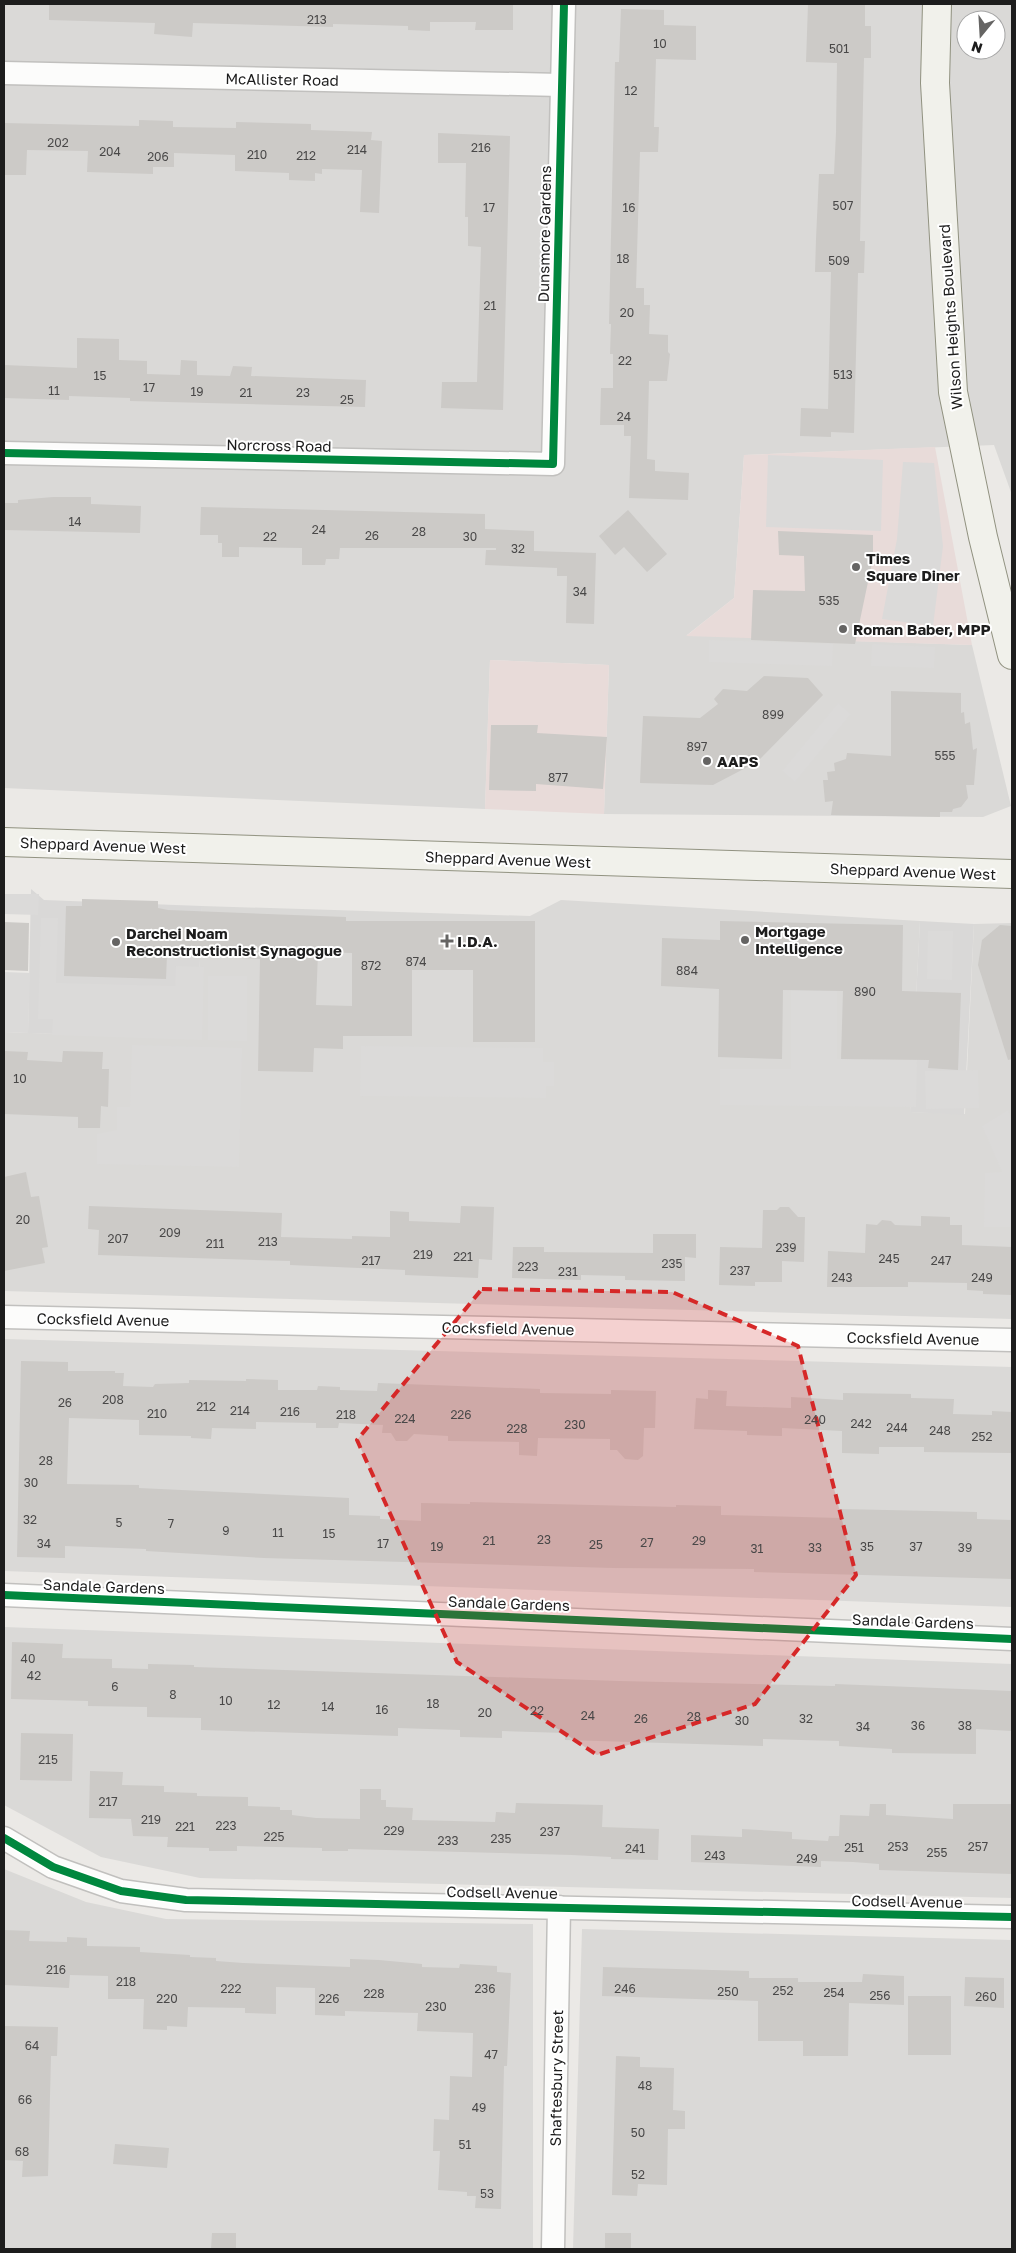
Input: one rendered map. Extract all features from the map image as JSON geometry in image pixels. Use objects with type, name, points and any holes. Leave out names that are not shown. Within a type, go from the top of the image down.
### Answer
[{"type":"main road","name":"Wilson Heights Boulevard","points":[[937,4],[935,83],[953,392],[983,536],[1012,655]]},
{"type":"main road","name":"Sheppard Avenue West","points":[[4,842],[1012,874]]},
{"type":"street","name":"Dunsmore Gardens","points":[[553,464],[564,4]]},
{"type":"street","name":"McAllister Road","points":[[4,73],[561,85]]},
{"type":"street","name":"Norcross Road","points":[[4,453],[553,464]]},
{"type":"street","name":"Cocksfield Avenue","points":[[4,1316],[1012,1340]]},
{"type":"street","name":"Sandale Gardens","points":[[4,1595],[1012,1639]]},
{"type":"street","name":"Codsell Avenue","points":[[4,1838],[53,1866],[121,1891],[186,1900],[1012,1917]]},
{"type":"street","name":"Shaftesbury Street","points":[[554,2249],[559,1907]]},
{"type":"highlighted area","points":[[482,1289],[672,1292],[798,1346],[856,1575],[755,1704],[597,1755],[457,1662],[357,1440]]},
{"type":"shaded area","points":[[4,4],[1012,4],[1012,495],[994,445],[744,455],[734,598],[687,635],[972,645],[1011,806],[983,817],[604,814],[609,665],[490,660],[485,809],[4,788]]},
{"type":"shaded area","points":[[935,447],[972,645],[686,636],[734,598],[744,455]]},
{"type":"shaded area","points":[[768,455],[883,460],[881,531],[766,527]]},
{"type":"shaded area","points":[[903,462],[934,463],[943,546],[933,626],[882,619],[897,539]]},
{"type":"shaded area","points":[[709,640],[833,644],[832,666],[709,662]]},
{"type":"shaded area","points":[[872,644],[935,647],[934,668],[871,666]]},
{"type":"shaded area","points":[[490,660],[609,665],[604,814],[485,809]]},
{"type":"shaded area","points":[[838,703],[851,714],[795,782],[782,771]]},
{"type":"shaded area","points":[[31,889],[44,900],[202,906],[197,1039],[28,1033]]},
{"type":"shaded area","points":[[4,894],[39,894],[38,915],[4,914]]},
{"type":"shaded area","points":[[561,900],[920,921],[910,1112],[965,1114],[974,924],[1012,923],[1012,1319],[4,1291],[4,1032],[197,1039],[202,906],[530,916]]},
{"type":"shaded area","points":[[41,918],[58,918],[56,983],[175,986],[176,966],[204,967],[202,1040],[52,1035],[53,1019],[38,1019]]},
{"type":"shaded area","points":[[920,921],[974,924],[964,1115],[910,1112]]},
{"type":"shaded area","points":[[928,931],[953,931],[952,980],[927,979]]},
{"type":"shaded area","points":[[4,972],[30,973],[28,1033],[4,1032]]},
{"type":"shaded area","points":[[208,976],[247,976],[247,1041],[208,1040]]},
{"type":"shaded area","points":[[791,984],[837,984],[837,1059],[917,1060],[916,1107],[720,1105],[720,1069],[791,1069]]},
{"type":"shaded area","points":[[132,1045],[242,1048],[239,1167],[97,1164],[97,1134],[117,1130],[117,1107],[130,1107]]},
{"type":"shaded area","points":[[361,1046],[543,1048],[543,1062],[554,1062],[554,1086],[546,1086],[546,1098],[360,1096]]},
{"type":"shaded area","points":[[978,1070],[979,1108],[926,1109],[925,1071]]},
{"type":"shaded area","points":[[1008,1110],[1012,1120],[1012,1227],[984,1227],[985,1173],[1002,1172],[982,1126]]},
{"type":"shaded area","points":[[4,1339],[1012,1367],[1012,1607],[4,1571]]},
{"type":"shaded area","points":[[4,1627],[1012,1664],[1012,1898],[200,1878],[101,1857],[4,1805]]},
{"type":"shaded area","points":[[4,1869],[86,1902],[166,1919],[533,1924],[533,2249],[4,2249]]},
{"type":"shaded area","points":[[582,1929],[1012,1940],[1012,2249],[573,2249]]},
{"type":"building","points":[[49,4],[513,4],[513,30],[475,30],[476,22],[430,22],[430,31],[408,30],[408,26],[333,24],[333,27],[193,23],[192,37],[154,34],[155,23],[49,20]]},
{"type":"building","points":[[808,4],[865,4],[865,26],[871,26],[871,58],[864,58],[860,241],[865,241],[864,273],[858,273],[854,433],[831,432],[831,437],[800,436],[801,408],[828,409],[831,272],[815,272],[819,174],[834,174],[836,133],[837,63],[806,62]]},
{"type":"building","points":[[621,9],[664,10],[664,25],[696,26],[696,60],[656,59],[654,127],[659,127],[658,152],[640,152],[636,288],[644,288],[644,305],[650,305],[649,334],[668,335],[668,352],[670,354],[667,381],[649,381],[647,459],[655,460],[655,471],[689,473],[688,500],[629,498],[631,436],[624,436],[624,425],[600,425],[601,388],[613,388],[613,354],[610,354],[611,324],[609,324],[615,62],[619,62]]},
{"type":"building","points":[[139,120],[173,121],[173,127],[236,128],[236,122],[311,124],[311,130],[372,132],[371,140],[382,141],[379,213],[360,212],[362,170],[322,169],[322,174],[315,173],[315,181],[289,180],[289,173],[235,171],[235,155],[174,153],[174,167],[153,167],[153,174],[87,172],[88,151],[27,150],[26,175],[4,175],[4,123],[139,126]]},
{"type":"building","points":[[438,133],[510,136],[503,410],[441,408],[442,382],[477,382],[481,247],[468,246],[468,217],[465,217],[466,163],[438,163]]},
{"type":"building","points":[[77,338],[119,339],[119,360],[147,361],[147,374],[180,375],[181,360],[197,361],[197,375],[230,376],[233,366],[252,367],[251,376],[366,380],[365,407],[130,401],[130,398],[69,396],[69,400],[4,398],[4,365],[77,368]]},
{"type":"building","points":[[53,497],[91,497],[91,504],[141,506],[140,533],[4,530],[4,503],[18,503],[18,500]]},
{"type":"building","points":[[201,507],[485,514],[485,529],[534,531],[534,551],[596,553],[594,624],[566,623],[567,576],[557,576],[557,568],[485,565],[486,550],[496,550],[496,548],[340,548],[339,559],[326,559],[325,565],[302,565],[302,548],[239,547],[239,557],[222,557],[222,543],[218,543],[218,535],[200,535]]},
{"type":"building","points":[[628,510],[667,554],[647,572],[624,547],[615,555],[599,536]]},
{"type":"building","points":[[778,531],[873,535],[873,558],[855,644],[751,640],[753,590],[805,591],[804,556],[779,555]]},
{"type":"building","points":[[764,676],[808,678],[823,695],[757,762],[713,785],[640,783],[643,716],[700,718],[718,704],[714,699],[723,689],[747,691]]},
{"type":"building","points":[[891,691],[961,693],[961,713],[964,712],[965,724],[970,722],[973,750],[977,748],[974,785],[966,785],[968,798],[961,807],[953,809],[952,812],[940,812],[940,817],[831,815],[833,801],[825,802],[823,780],[828,780],[827,772],[835,771],[834,763],[846,759],[847,753],[891,756]]},
{"type":"building","points":[[491,725],[538,725],[537,733],[607,737],[603,789],[536,784],[536,791],[489,790]]},
{"type":"building","points":[[82,899],[158,901],[158,908],[168,910],[346,917],[346,921],[535,921],[535,1042],[473,1042],[473,970],[412,970],[412,1036],[343,1036],[343,1049],[314,1048],[313,1072],[258,1071],[260,959],[167,955],[166,979],[64,976],[66,906],[82,906]],"holes":[[[318,952],[352,953],[352,1006],[316,1005]]]},
{"type":"building","points":[[720,921],[903,925],[902,991],[961,993],[958,1070],[928,1068],[929,1060],[841,1059],[843,991],[783,990],[782,1059],[718,1057],[719,989],[661,986],[662,938],[720,940]]},
{"type":"building","points":[[4,922],[29,923],[28,971],[4,970]]},
{"type":"building","points":[[1000,925],[1012,926],[1012,1059],[1008,1060],[978,965],[982,940]]},
{"type":"building","points":[[4,1051],[28,1052],[27,1060],[62,1062],[63,1051],[103,1052],[102,1069],[109,1069],[108,1107],[101,1106],[100,1128],[78,1128],[78,1117],[4,1114]]},
{"type":"building","points":[[26,1172],[31,1197],[39,1196],[48,1247],[42,1248],[45,1263],[4,1271],[4,1177]]},
{"type":"building","points":[[89,1206],[282,1213],[281,1237],[352,1239],[352,1236],[390,1237],[390,1211],[409,1212],[409,1221],[460,1223],[461,1206],[494,1207],[492,1260],[479,1259],[478,1278],[405,1275],[405,1270],[290,1265],[290,1261],[98,1255],[99,1230],[88,1229]]},
{"type":"building","points":[[780,1207],[789,1207],[798,1217],[805,1217],[804,1262],[782,1261],[782,1282],[755,1282],[755,1286],[719,1285],[720,1247],[762,1248],[763,1210],[777,1210]]},
{"type":"building","points":[[921,1216],[950,1217],[950,1225],[962,1225],[962,1245],[1012,1247],[1012,1295],[983,1294],[983,1291],[967,1290],[967,1283],[908,1282],[908,1287],[827,1287],[828,1251],[865,1253],[866,1224],[877,1225],[882,1220],[891,1221],[895,1225],[921,1226]]},
{"type":"building","points":[[653,1234],[696,1234],[696,1258],[685,1257],[685,1281],[625,1280],[625,1276],[581,1275],[581,1280],[512,1278],[513,1247],[544,1247],[544,1252],[653,1253]]},
{"type":"building","points":[[21,1361],[68,1362],[68,1371],[115,1371],[115,1373],[124,1373],[123,1386],[153,1387],[155,1384],[189,1383],[189,1380],[246,1381],[246,1379],[278,1380],[278,1390],[317,1390],[318,1386],[340,1387],[340,1390],[377,1391],[378,1383],[540,1389],[540,1393],[611,1394],[611,1390],[656,1391],[655,1428],[644,1428],[643,1456],[638,1460],[625,1459],[617,1450],[610,1450],[610,1439],[538,1438],[537,1456],[519,1455],[519,1442],[448,1441],[448,1436],[414,1434],[407,1441],[396,1441],[391,1433],[382,1433],[383,1425],[339,1423],[338,1428],[316,1428],[316,1423],[256,1422],[256,1429],[212,1428],[211,1439],[191,1438],[191,1436],[139,1435],[139,1420],[69,1418],[67,1484],[139,1485],[139,1488],[349,1498],[349,1515],[380,1516],[380,1519],[421,1521],[421,1503],[470,1504],[470,1502],[676,1507],[676,1505],[721,1506],[721,1515],[841,1518],[841,1509],[977,1512],[977,1519],[1012,1520],[1012,1579],[754,1572],[754,1569],[613,1568],[264,1558],[146,1551],[146,1549],[65,1546],[65,1558],[17,1557]]},
{"type":"building","points":[[708,1390],[727,1391],[726,1406],[791,1408],[791,1397],[843,1400],[843,1393],[911,1394],[911,1398],[954,1399],[953,1414],[992,1415],[992,1411],[1012,1412],[1012,1453],[924,1452],[924,1447],[879,1447],[879,1454],[842,1453],[842,1431],[782,1428],[782,1436],[747,1435],[747,1431],[694,1429],[696,1398],[708,1399]]},
{"type":"building","points":[[12,1642],[63,1644],[62,1658],[112,1659],[112,1668],[148,1669],[148,1664],[194,1665],[194,1667],[619,1681],[835,1686],[835,1684],[1012,1691],[1012,1731],[976,1729],[976,1754],[892,1753],[892,1749],[839,1746],[839,1741],[763,1739],[763,1746],[565,1740],[565,1733],[502,1731],[502,1738],[460,1737],[460,1730],[398,1728],[398,1736],[201,1730],[201,1718],[147,1717],[147,1707],[88,1706],[88,1701],[11,1699]]},
{"type":"building","points":[[21,1733],[73,1734],[72,1781],[20,1780]]},
{"type":"building","points":[[90,1771],[123,1772],[122,1785],[164,1786],[164,1792],[197,1793],[197,1796],[248,1797],[248,1806],[280,1807],[280,1810],[292,1810],[292,1815],[316,1818],[360,1819],[360,1789],[381,1789],[381,1800],[386,1800],[386,1807],[413,1808],[412,1820],[495,1822],[496,1812],[515,1813],[516,1803],[603,1805],[602,1827],[659,1829],[658,1860],[611,1859],[611,1857],[572,1855],[348,1849],[348,1851],[322,1851],[322,1848],[237,1846],[237,1851],[209,1851],[209,1848],[167,1847],[168,1837],[133,1836],[131,1819],[89,1818]]},
{"type":"building","points":[[870,1804],[886,1804],[886,1815],[953,1819],[953,1804],[1012,1804],[1012,1874],[879,1870],[879,1864],[853,1862],[821,1861],[821,1867],[691,1862],[691,1835],[742,1837],[742,1829],[792,1832],[792,1839],[828,1841],[829,1836],[839,1836],[840,1815],[869,1816]]},
{"type":"building","points":[[4,1930],[30,1931],[29,1941],[67,1942],[67,1937],[87,1938],[87,1946],[140,1947],[140,1952],[216,1958],[216,1961],[350,1967],[350,1959],[379,1960],[422,1964],[422,1967],[459,1968],[460,1964],[497,1966],[497,1972],[511,1973],[507,2066],[504,2066],[501,2209],[475,2208],[476,2196],[467,2196],[467,2192],[438,2190],[440,2151],[433,2151],[434,2119],[449,2120],[450,2076],[472,2077],[473,2033],[417,2031],[418,2013],[345,2011],[345,2016],[315,2015],[315,1988],[276,1987],[276,2014],[245,2013],[245,2008],[188,2007],[187,2027],[167,2026],[167,2030],[143,2029],[144,1999],[108,1999],[108,1976],[70,1975],[69,1988],[4,1985]]},
{"type":"building","points":[[603,1967],[749,1971],[749,1978],[798,1978],[798,1982],[862,1982],[863,1974],[904,1976],[904,2005],[849,2003],[848,2056],[803,2056],[803,2041],[758,2041],[758,2001],[602,1996]]},
{"type":"building","points":[[965,1977],[1004,1978],[1004,2008],[964,2006]]},
{"type":"building","points":[[908,1996],[951,1996],[951,2055],[908,2055]]},
{"type":"building","points":[[4,2026],[58,2027],[57,2056],[51,2056],[48,2176],[22,2177],[23,2161],[4,2160]]},
{"type":"building","points":[[616,2056],[640,2057],[640,2067],[674,2068],[673,2110],[685,2111],[685,2129],[668,2129],[667,2185],[638,2184],[637,2196],[612,2195]]},
{"type":"building","points":[[115,2144],[169,2148],[167,2168],[113,2164]]},
{"type":"building","points":[[212,2233],[236,2233],[236,2249],[211,2249]]},
{"type":"building","points":[[605,2233],[631,2233],[631,2249],[605,2249]]},
{"type":"cycle path","points":[[4,453],[553,464],[564,4]]},
{"type":"cycle path","points":[[4,1595],[1012,1639]]},
{"type":"cycle path","points":[[4,1838],[53,1867],[121,1891],[186,1900],[1012,1917]]},
{"type":"place","name":"Times Square Diner","points":[[856,567]]},
{"type":"place","name":"Roman Baber, MPP","points":[[843,629]]},
{"type":"place","name":"AAPS","points":[[707,761]]},
{"type":"place","name":"Mortgage Intelligence","points":[[745,940]]},
{"type":"place","name":"I.D.A.","points":[[447,941]]},
{"type":"place","name":"Darchei Noam Reconstructionist Synagogue","points":[[116,942]]}]
